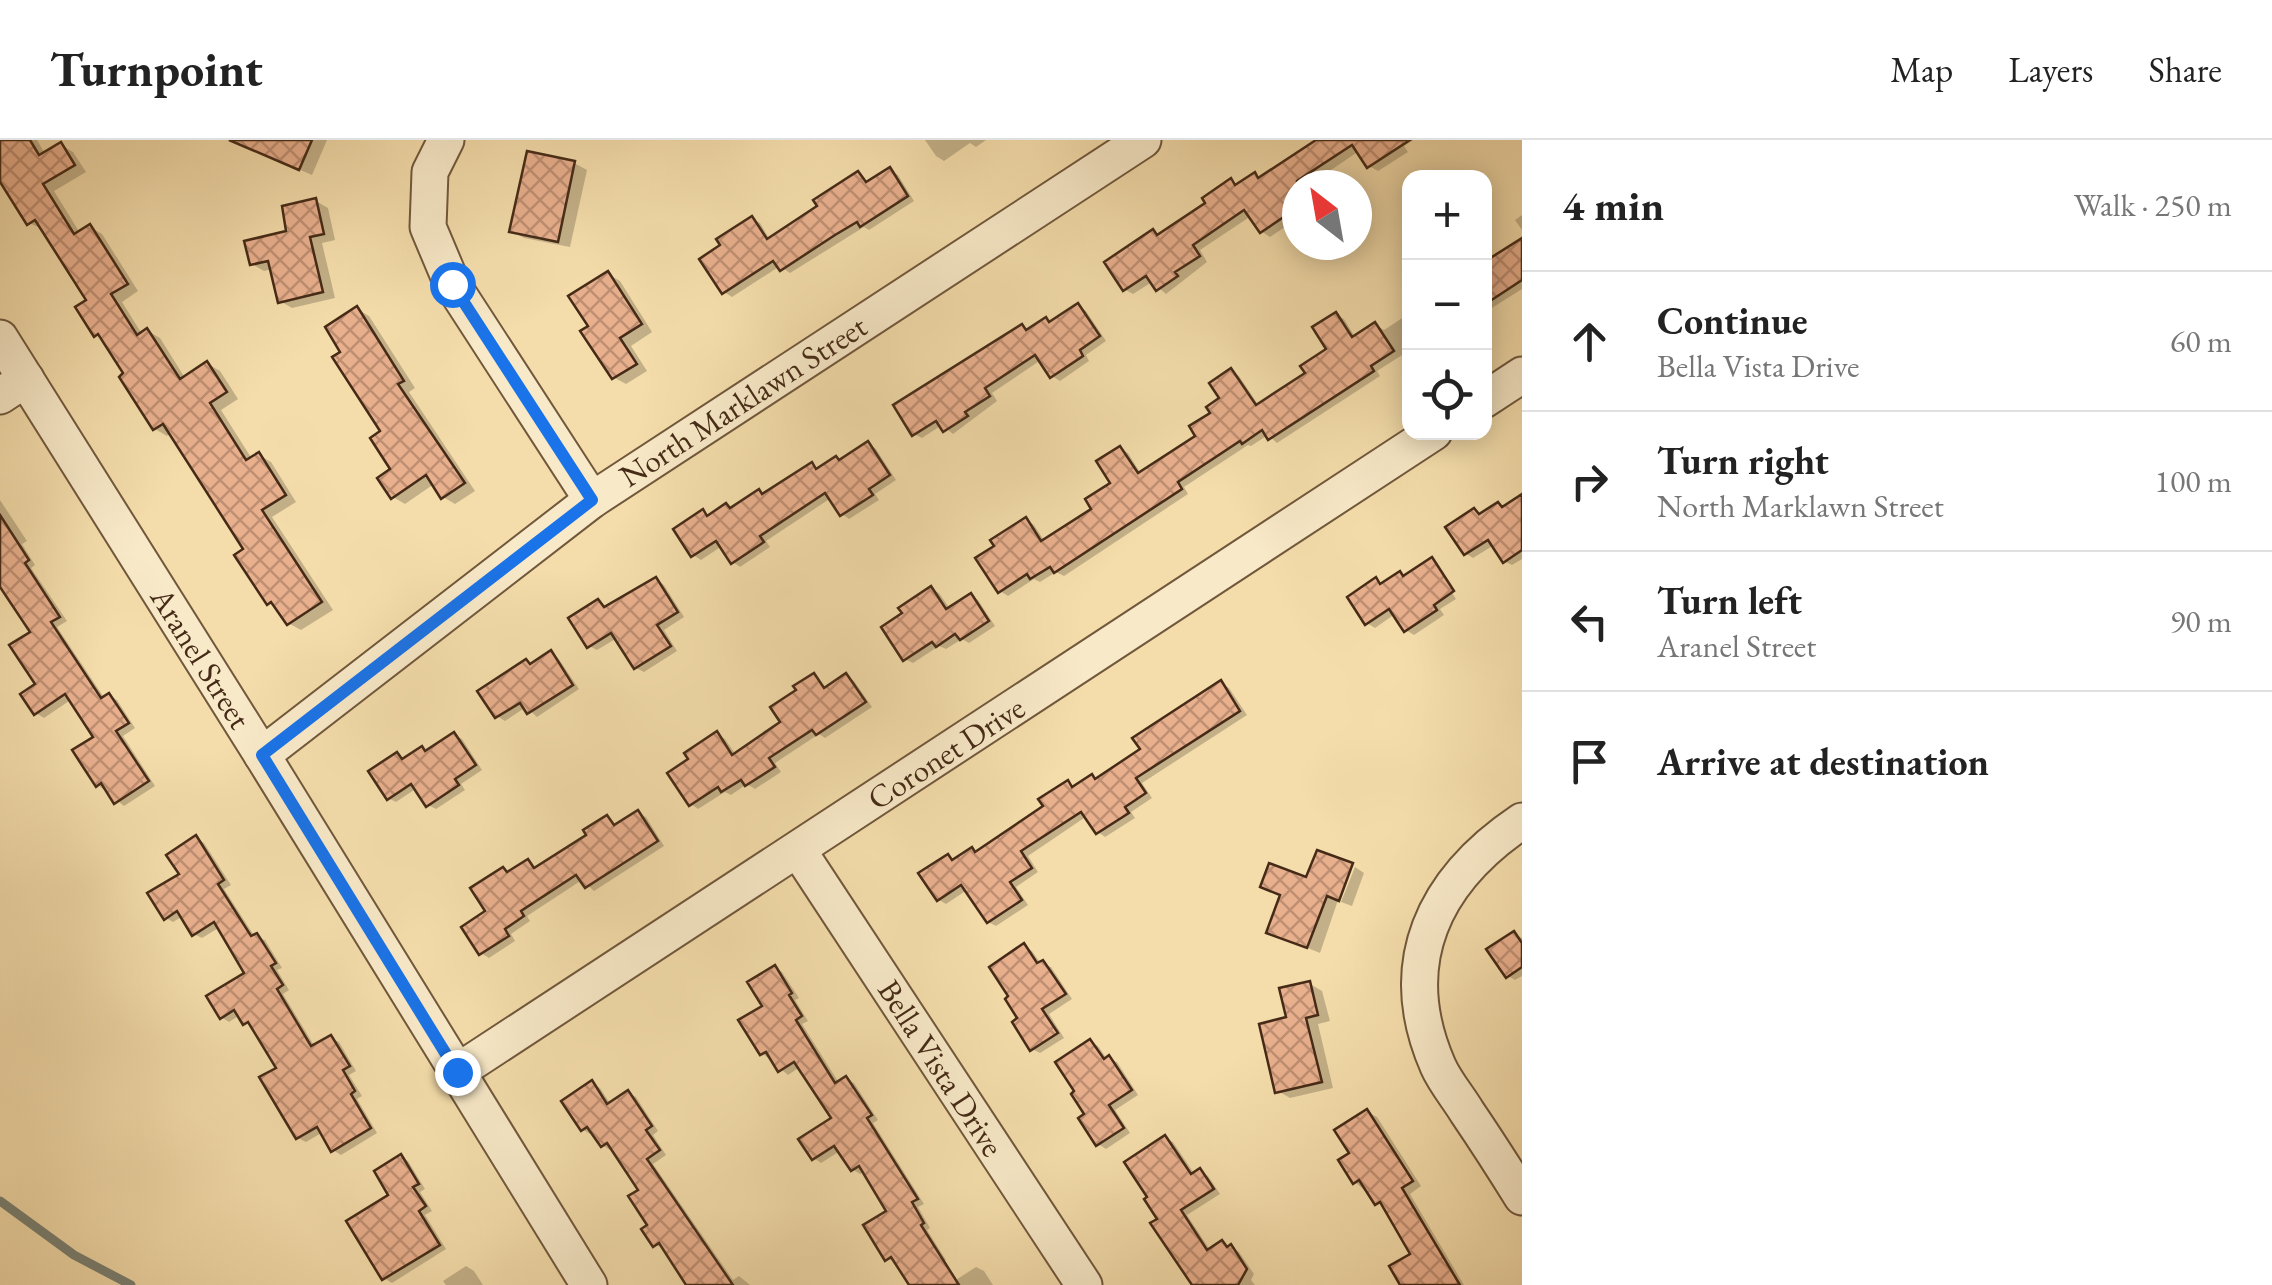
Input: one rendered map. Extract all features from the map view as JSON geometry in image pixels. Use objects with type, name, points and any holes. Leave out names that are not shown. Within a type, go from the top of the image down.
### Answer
[{"type":"street","points":[[446,140],[430,172],[428,227],[452,284],[592,500]]},
{"type":"street","name":"North Marklawn Street","points":[[262,755],[592,500],[1143,140]]},
{"type":"street","name":"Aranel Street","points":[[0,338],[13,387],[262,755],[589,1285]]},
{"type":"street","points":[[1492,395],[1522,375]]},
{"type":"street","name":"Coronet Drive","points":[[457,1072],[1422,440]]},
{"type":"street","points":[[1522,820],[1464,867],[1439,906],[1417,980],[1425,1025],[1439,1068],[1522,1197]]},
{"type":"street","name":"Bella Vista Drive","points":[[798,850],[1084,1285]]},
{"type":"building","points":[[0,140],[30,140],[39,155],[61,142],[75,165],[43,184],[74,234],[90,224],[128,284],[111,294],[137,335],[147,328],[180,379],[207,361],[227,392],[210,403],[246,460],[259,452],[286,495],[262,510],[322,602],[287,625],[271,602],[267,605],[234,555],[243,549],[163,424],[153,430],[119,377],[123,373],[75,307],[86,300],[35,220],[27,225],[0,182]]},
{"type":"building","points":[[229,140],[312,140],[299,170]]},
{"type":"building","points":[[1316,140],[1410,140],[1367,168],[1352,145],[1314,170],[1282,170],[1282,218],[1260,233],[1244,210],[1193,245],[1200,256],[1175,272],[1178,276],[1156,291],[1146,276],[1123,291],[1104,262],[1153,229],[1157,235],[1205,203],[1202,198],[1231,178],[1235,185],[1255,172],[1258,178]]},
{"type":"building","points":[[527,151],[575,161],[558,242],[509,232]]},
{"type":"building","points":[[890,167],[908,196],[860,227],[857,222],[780,271],[773,261],[722,294],[699,259],[720,245],[716,239],[752,216],[767,239],[817,206],[813,200],[858,171],[866,182]]},
{"type":"building","points":[[316,198],[324,234],[310,237],[323,292],[278,303],[268,261],[250,265],[244,241],[286,231],[282,206]]},
{"type":"building","points":[[1522,238],[1522,280],[1492,300],[1492,260]]},
{"type":"building","points":[[608,271],[642,324],[620,338],[637,364],[612,379],[580,331],[588,326],[568,296]]},
{"type":"building","points":[[1078,303],[1100,336],[1080,350],[1083,356],[1050,378],[1035,355],[985,388],[990,396],[965,412],[968,416],[943,432],[936,421],[912,436],[893,405],[1022,324],[1026,330],[1046,317],[1049,322]]},
{"type":"building","points":[[357,306],[404,381],[398,384],[465,483],[441,499],[426,475],[391,499],[377,478],[390,469],[370,438],[380,431],[332,357],[340,352],[325,327]]},
{"type":"building","points":[[1336,312],[1352,337],[1375,322],[1394,351],[1371,366],[1374,371],[1268,440],[1262,430],[1242,444],[1240,441],[1178,482],[1182,489],[1054,573],[1050,567],[1030,579],[1027,574],[998,593],[975,558],[994,546],[990,540],[1026,517],[1041,541],[1091,509],[1085,499],[1110,483],[1096,461],[1120,446],[1138,473],[1195,436],[1189,426],[1210,413],[1206,407],[1219,398],[1209,383],[1231,368],[1256,405],[1305,373],[1300,366],[1326,349],[1312,327]]},
{"type":"building","points":[[868,441],[890,475],[869,489],[873,495],[840,516],[825,493],[760,536],[764,542],[731,564],[716,541],[691,557],[673,529],[703,509],[707,516],[726,503],[730,508],[759,489],[762,494],[812,462],[816,469]]},
{"type":"building","points":[[1522,494],[1522,550],[1503,563],[1488,540],[1464,555],[1445,527],[1474,508],[1479,514],[1498,502],[1502,507]]},
{"type":"building","points":[[0,515],[60,617],[51,622],[101,698],[109,693],[129,723],[116,731],[149,781],[114,804],[101,783],[96,787],[72,750],[93,737],[65,694],[34,715],[20,694],[35,684],[9,645],[30,632],[0,587]]},
{"type":"building","points":[[1432,557],[1454,591],[1434,605],[1437,610],[1404,632],[1389,609],[1365,625],[1347,597],[1376,577],[1380,584],[1400,571],[1403,576]]},
{"type":"building","points":[[656,577],[678,612],[657,625],[671,646],[634,669],[611,633],[587,648],[568,618],[598,599],[604,607]]},
{"type":"building","points":[[931,586],[946,609],[971,593],[989,621],[960,640],[955,634],[936,647],[932,642],[903,661],[881,627],[902,613],[898,608]]},
{"type":"building","points":[[551,650],[573,685],[527,714],[520,703],[495,718],[477,691],[526,659],[530,664]]},
{"type":"building","points":[[814,673],[824,688],[846,673],[866,702],[816,735],[812,730],[769,758],[775,767],[745,786],[741,780],[721,792],[718,787],[689,806],[667,773],[688,759],[684,753],[717,731],[732,755],[780,722],[770,707]]},
{"type":"building","points":[[1221,680],[1240,711],[1136,778],[1146,793],[1125,807],[1129,813],[1096,834],[1081,812],[1021,851],[1032,868],[1010,882],[1022,900],[987,923],[961,885],[937,901],[918,873],[948,854],[952,860],[972,847],[975,852],[1043,806],[1038,799],[1068,780],[1072,787],[1092,774],[1095,779],[1140,749],[1132,738]]},
{"type":"building","points":[[454,732],[476,765],[455,779],[459,785],[426,807],[411,784],[387,800],[368,771],[397,752],[402,759],[422,746],[425,751]]},
{"type":"building","points":[[638,810],[658,841],[585,888],[576,875],[521,911],[524,916],[505,929],[509,936],[479,955],[461,927],[485,911],[470,888],[503,867],[507,872],[528,859],[534,868],[586,835],[583,830],[607,815],[614,825]]},
{"type":"building","points":[[196,835],[224,880],[218,884],[251,936],[257,933],[276,963],[271,966],[283,985],[277,989],[311,1046],[331,1035],[350,1066],[343,1070],[355,1091],[351,1094],[371,1128],[331,1152],[317,1127],[296,1139],[259,1077],[276,1068],[248,1022],[243,1025],[234,1010],[220,1019],[206,996],[244,973],[214,922],[192,936],[177,911],[164,920],[147,893],[179,874],[166,855]]},
{"type":"building","points":[[1317,850],[1353,863],[1339,901],[1327,896],[1307,948],[1266,933],[1280,895],[1260,887],[1269,863],[1306,877]]},
{"type":"building","points":[[1514,931],[1522,943],[1522,967],[1506,978],[1486,949]]},
{"type":"building","points":[[1024,943],[1037,963],[1043,960],[1066,994],[1042,1009],[1058,1033],[1030,1051],[1012,1022],[1017,1018],[1005,999],[1008,996],[989,967]]},
{"type":"building","points":[[775,965],[802,1016],[796,1020],[835,1083],[846,1076],[872,1115],[867,1118],[918,1199],[912,1202],[924,1223],[921,1225],[959,1285],[909,1285],[891,1257],[885,1261],[863,1225],[886,1211],[859,1166],[851,1171],[834,1146],[812,1160],[798,1139],[831,1118],[794,1062],[778,1072],[766,1052],[760,1055],[738,1020],[762,1006],[747,982]]},
{"type":"building","points":[[1310,981],[1318,1015],[1306,1018],[1322,1082],[1275,1093],[1259,1024],[1286,1017],[1279,988]]},
{"type":"building","points":[[1090,1039],[1104,1059],[1109,1055],[1132,1090],[1109,1105],[1124,1128],[1096,1146],[1078,1118],[1084,1114],[1071,1094],[1074,1091],[1055,1062]]},
{"type":"building","points":[[592,1080],[607,1104],[628,1090],[652,1126],[646,1130],[660,1150],[647,1159],[733,1285],[686,1285],[659,1243],[653,1247],[641,1229],[647,1225],[628,1196],[638,1190],[607,1143],[601,1147],[587,1127],[581,1131],[561,1101]]},
{"type":"building","points":[[1367,1109],[1413,1181],[1402,1188],[1460,1285],[1400,1285],[1389,1266],[1410,1254],[1380,1202],[1375,1205],[1359,1180],[1353,1184],[1338,1160],[1349,1153],[1334,1130]]},
{"type":"building","points":[[1165,1135],[1191,1174],[1200,1168],[1214,1189],[1181,1210],[1207,1250],[1222,1240],[1227,1247],[1231,1244],[1247,1269],[1238,1285],[1192,1285],[1150,1223],[1157,1219],[1124,1162]]},
{"type":"building","points":[[401,1154],[419,1184],[413,1187],[426,1206],[419,1211],[440,1245],[382,1280],[346,1221],[388,1195],[374,1171]]},
{"type":"waterway","points":[[0,1201],[74,1255],[131,1285]]},
{"type":"route","points":[[452,284],[592,500],[262,755],[457,1072]]}]
